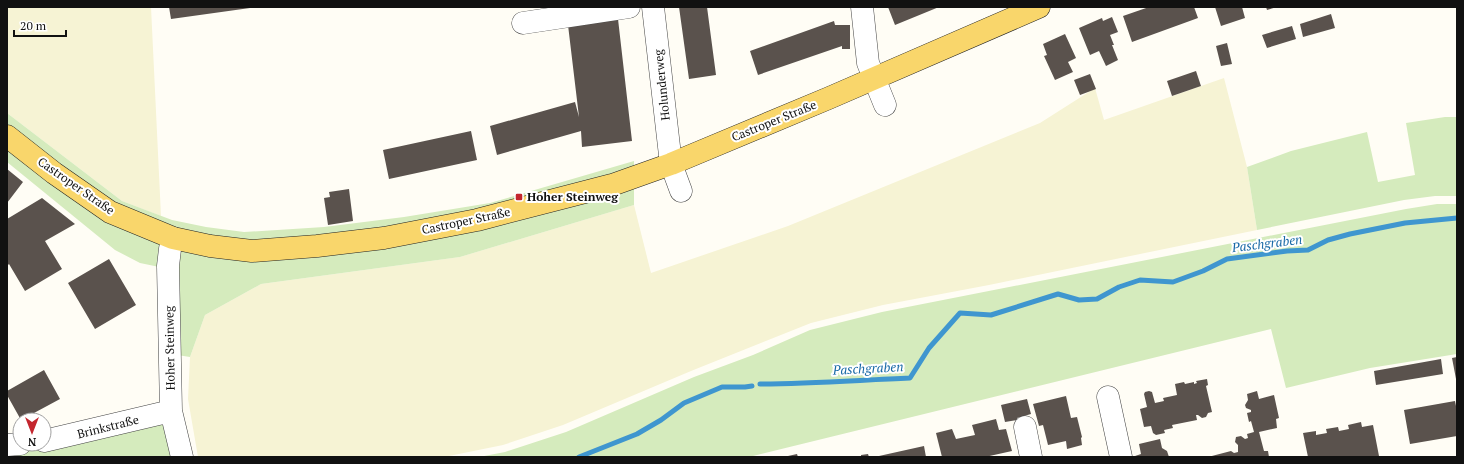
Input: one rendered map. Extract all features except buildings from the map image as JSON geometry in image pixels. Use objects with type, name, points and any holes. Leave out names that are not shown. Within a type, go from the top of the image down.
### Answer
[{"type":"main road","name":"Castroper Straße","points":[[7,136],[54,173],[110,212],[173,238],[210,246],[252,251],[317,246],[384,238],[484,218],[612,185],[671,164],[1039,7]]},
{"type":"street","points":[[523,23],[629,7]]},
{"type":"street","name":"Holunderweg","points":[[654,7],[671,164],[681,190]]},
{"type":"street","points":[[862,7],[868,63],[885,105]]},
{"type":"street","name":"Hoher Steinweg","points":[[173,238],[168,266],[172,411],[182,457]]},
{"type":"street","points":[[1108,397],[1121,457]]},
{"type":"street","name":"Brinkstraße","points":[[52,440],[172,411]]},
{"type":"street","points":[[1025,427],[1032,457]]},
{"type":"shaded area","points":[[7,7],[151,7],[161,216],[122,201],[7,113]]},
{"type":"shaded area","points":[[1224,78],[1247,167],[1257,230],[989,285],[883,305],[811,323],[691,371],[563,425],[503,445],[444,457],[198,457],[188,399],[190,357],[205,315],[261,284],[460,257],[634,205],[651,273],[788,226],[1040,123],[1095,88],[1104,120]]},
{"type":"green space","points":[[7,113],[122,201],[172,220],[206,227],[244,232],[324,227],[404,217],[490,203],[634,161],[634,205],[460,257],[261,284],[205,315],[190,357],[171,354],[169,269],[140,263],[115,250],[7,162]]},
{"type":"green space","points":[[1445,117],[1457,117],[1457,196],[1435,196],[1404,200],[1257,230],[1247,167],[1291,151],[1367,132],[1378,182],[1415,175],[1406,123]]},
{"type":"green space","points":[[1437,204],[1457,204],[1457,354],[1370,368],[1286,388],[1271,329],[749,457],[479,457],[505,452],[566,432],[694,377],[753,355],[810,330],[882,312]]},
{"type":"green space","points":[[170,413],[180,457],[7,457],[7,449],[12,449],[12,452],[52,452],[52,443]]},
{"type":"waterway","name":"Paschgraben","points":[[760,384],[816,383],[910,378],[929,348],[960,313],[991,315],[1058,294],[1079,300],[1097,299],[1119,287],[1140,280],[1173,282],[1203,271],[1227,259],[1287,251],[1308,250],[1328,240],[1350,234],[1405,223],[1457,218]]},
{"type":"waterway","name":"Paschgraben","points":[[579,457],[637,434],[661,420],[684,403],[722,387],[752,386]]},
{"type":"place","name":"Hoher Steinweg","points":[[519,197]]}]
